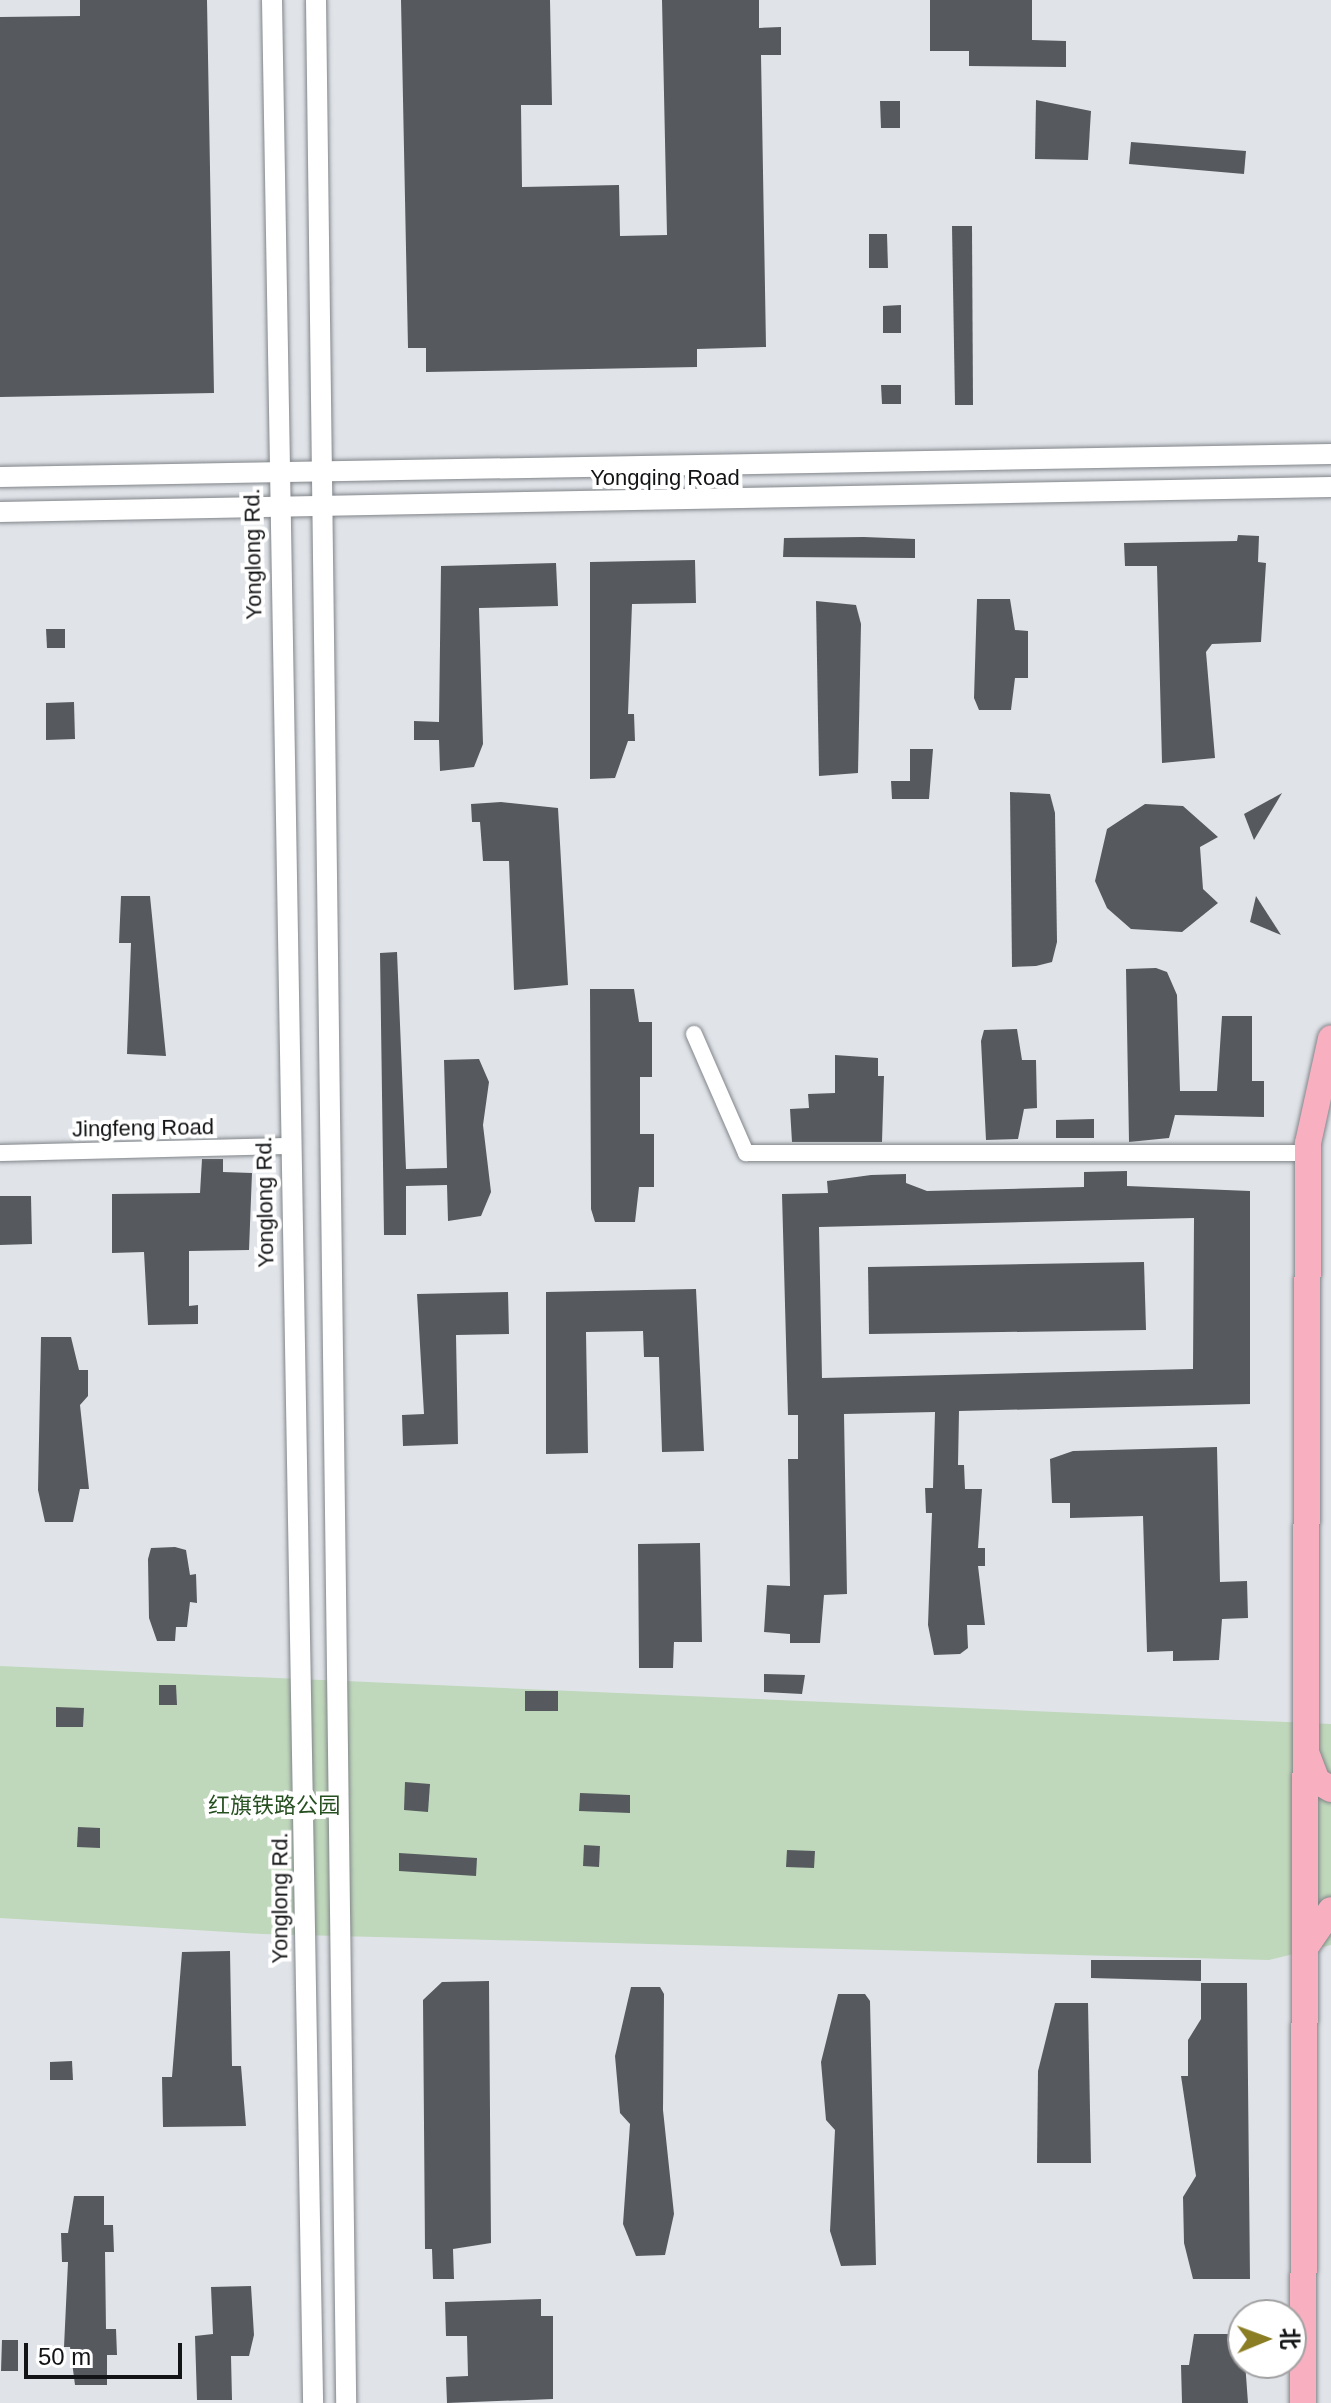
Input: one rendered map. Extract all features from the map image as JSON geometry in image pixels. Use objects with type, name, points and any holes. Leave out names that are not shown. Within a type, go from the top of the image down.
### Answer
[{"type":"main road","points":[[1303,2403],[1308,1143],[1331,1038]]},
{"type":"main road","points":[[1306,1748],[1313,1774],[1331,1789]]},
{"type":"main road","points":[[1305,1954],[1312,1929],[1331,1910]]},
{"type":"street","name":"Yonglong Rd.","points":[[272,0],[275,473],[313,2403]]},
{"type":"street","points":[[316,0],[319,473],[346,2403]]},
{"type":"street","name":"Yongqing Road","points":[[0,477],[1331,454]]},
{"type":"street","name":"Yongqing Road","points":[[0,512],[1331,487]]},
{"type":"street","points":[[694,1034],[746,1153],[1303,1153]]},
{"type":"street","name":"Jingfeng Road","points":[[0,1153],[288,1146]]},
{"type":"green space","name":"红旗铁路公园","points":[[0,1666],[1331,1724],[1331,1945],[1269,1960],[262,1934],[0,1918]]},
{"type":"building","points":[[80,0],[207,0],[214,393],[0,397],[0,17],[80,16]]},
{"type":"building","points":[[401,0],[550,0],[552,105],[521,105],[522,187],[619,185],[620,236],[667,235],[662,0],[759,0],[759,28],[781,27],[781,55],[761,55],[766,347],[697,349],[697,367],[426,372],[426,348],[408,348]]},
{"type":"building","points":[[930,0],[1032,0],[1032,40],[1066,41],[1066,67],[969,66],[969,51],[930,51]]},
{"type":"building","points":[[1036,100],[1091,111],[1088,160],[1035,159]]},
{"type":"building","points":[[880,101],[900,101],[900,128],[881,128]]},
{"type":"building","points":[[1131,142],[1246,151],[1244,174],[1129,164]]},
{"type":"building","points":[[952,226],[972,226],[973,405],[955,405]]},
{"type":"building","points":[[869,234],[887,234],[888,268],[869,268]]},
{"type":"building","points":[[901,305],[901,333],[883,333],[883,306]]},
{"type":"building","points":[[881,385],[901,385],[901,404],[882,404]]},
{"type":"building","points":[[1238,535],[1259,536],[1258,562],[1266,563],[1261,642],[1212,644],[1206,652],[1215,758],[1162,763],[1157,566],[1125,566],[1124,543],[1237,541]]},
{"type":"building","points":[[784,538],[915,539],[915,558],[783,557]]},
{"type":"building","points":[[695,560],[696,603],[632,604],[628,714],[634,714],[635,741],[628,741],[615,778],[590,779],[590,562]]},
{"type":"building","points":[[556,563],[558,606],[479,608],[483,744],[474,767],[440,771],[439,740],[414,740],[414,721],[439,722],[441,566]]},
{"type":"building","points":[[977,599],[1010,599],[1015,630],[1028,631],[1028,678],[1015,678],[1011,710],[979,710],[974,698]]},
{"type":"building","points":[[816,601],[856,605],[861,624],[858,773],[819,776]]},
{"type":"building","points":[[46,629],[65,629],[65,648],[47,648]]},
{"type":"building","points":[[74,702],[75,739],[46,740],[46,703]]},
{"type":"building","points":[[910,749],[933,749],[929,799],[892,799],[891,781],[910,781]]},
{"type":"building","points":[[1010,792],[1050,794],[1055,813],[1057,942],[1052,962],[1036,966],[1012,967]]},
{"type":"building","points":[[1282,793],[1254,840],[1244,814]]},
{"type":"building","points":[[501,802],[558,808],[568,985],[514,990],[509,861],[483,861],[480,822],[472,822],[471,804]]},
{"type":"building","points":[[1145,804],[1183,806],[1218,837],[1200,847],[1203,889],[1218,903],[1182,932],[1131,929],[1107,908],[1095,881],[1107,829]]},
{"type":"building","points":[[121,896],[150,896],[166,1056],[127,1054],[131,943],[119,943]]},
{"type":"building","points":[[1256,896],[1281,935],[1250,922]]},
{"type":"building","points":[[397,952],[406,1169],[447,1168],[444,1060],[479,1059],[489,1082],[483,1125],[491,1192],[481,1216],[448,1221],[447,1185],[406,1186],[406,1235],[384,1235],[380,953]]},
{"type":"building","points":[[1156,968],[1167,972],[1177,995],[1180,1091],[1217,1091],[1222,1016],[1252,1016],[1252,1081],[1264,1081],[1264,1117],[1175,1115],[1169,1138],[1129,1142],[1126,969]]},
{"type":"building","points":[[590,989],[634,989],[639,1022],[652,1022],[652,1077],[640,1077],[640,1134],[654,1134],[654,1187],[639,1187],[635,1222],[595,1222],[591,1209]]},
{"type":"building","points":[[1017,1029],[1022,1060],[1036,1060],[1037,1108],[1024,1109],[1018,1139],[986,1140],[981,1041],[984,1030]]},
{"type":"building","points":[[835,1055],[878,1058],[878,1076],[884,1076],[882,1142],[792,1142],[790,1109],[809,1108],[808,1094],[835,1093]]},
{"type":"building","points":[[1094,1119],[1094,1138],[1056,1138],[1056,1120]]},
{"type":"building","points":[[202,1159],[223,1159],[223,1172],[252,1173],[249,1250],[189,1251],[189,1306],[198,1305],[198,1324],[148,1325],[144,1252],[112,1253],[112,1194],[200,1193]]},
{"type":"building","points":[[1127,1171],[1127,1186],[1250,1191],[1250,1404],[959,1411],[958,1465],[964,1465],[965,1489],[982,1489],[978,1548],[985,1548],[985,1566],[978,1566],[985,1625],[967,1625],[968,1648],[960,1654],[934,1655],[928,1625],[932,1513],[926,1513],[925,1488],[933,1488],[935,1412],[844,1414],[847,1594],[824,1595],[820,1643],[790,1643],[790,1634],[764,1632],[767,1585],[790,1586],[788,1459],[798,1459],[798,1415],[788,1415],[782,1194],[828,1193],[827,1181],[906,1174],[906,1183],[927,1191],[1084,1187],[1084,1172]],"holes":[[[1194,1218],[1193,1369],[822,1378],[819,1227]]]},
{"type":"building","points":[[0,1196],[31,1196],[32,1244],[0,1245]]},
{"type":"building","points":[[1144,1262],[1146,1330],[869,1334],[868,1267]]},
{"type":"building","points":[[696,1289],[704,1451],[662,1452],[659,1357],[644,1357],[643,1331],[586,1332],[588,1453],[546,1454],[546,1292]]},
{"type":"building","points":[[508,1292],[509,1334],[456,1335],[458,1444],[403,1446],[402,1415],[424,1414],[417,1294]]},
{"type":"building","points":[[41,1337],[71,1337],[79,1370],[88,1370],[88,1396],[80,1405],[89,1489],[80,1489],[73,1522],[45,1522],[38,1490]]},
{"type":"building","points":[[1217,1447],[1220,1582],[1247,1581],[1248,1618],[1222,1619],[1219,1660],[1173,1661],[1173,1651],[1147,1652],[1143,1516],[1070,1518],[1070,1503],[1052,1503],[1050,1459],[1073,1451]]},
{"type":"building","points":[[700,1543],[702,1642],[674,1642],[673,1668],[639,1668],[638,1544]]},
{"type":"building","points":[[151,1548],[186,1550],[190,1575],[196,1574],[197,1603],[190,1602],[187,1627],[176,1627],[175,1641],[157,1641],[149,1618],[148,1559]]},
{"type":"building","points":[[764,1674],[805,1675],[802,1694],[764,1692]]},
{"type":"building","points":[[159,1685],[176,1685],[177,1705],[159,1705]]},
{"type":"building","points":[[525,1691],[558,1691],[558,1711],[525,1711]]},
{"type":"building","points":[[56,1707],[84,1708],[83,1727],[56,1727]]},
{"type":"building","points":[[405,1782],[430,1784],[428,1812],[404,1810]]},
{"type":"building","points":[[580,1793],[630,1795],[630,1813],[579,1811]]},
{"type":"building","points":[[78,1827],[100,1828],[100,1848],[77,1847]]},
{"type":"building","points":[[584,1845],[600,1846],[599,1867],[583,1866]]},
{"type":"building","points":[[787,1850],[815,1851],[814,1868],[786,1867]]},
{"type":"building","points":[[399,1853],[477,1858],[476,1876],[399,1871]]},
{"type":"building","points":[[230,1951],[232,2066],[241,2066],[246,2126],[163,2127],[162,2077],[172,2077],[182,1952]]},
{"type":"building","points":[[1091,1960],[1201,1960],[1201,1981],[1091,1978]]},
{"type":"building","points":[[489,1981],[491,2243],[453,2249],[454,2279],[433,2279],[432,2249],[425,2249],[423,2000],[442,1982]]},
{"type":"building","points":[[1201,1983],[1247,1983],[1250,2279],[1193,2279],[1184,2243],[1183,2197],[1196,2176],[1181,2076],[1188,2076],[1188,2040],[1201,2019]]},
{"type":"building","points":[[631,1987],[660,1987],[664,1994],[663,2110],[674,2214],[665,2255],[636,2256],[623,2224],[630,2124],[620,2113],[615,2056]]},
{"type":"building","points":[[838,1994],[865,1994],[870,2001],[876,2265],[841,2266],[830,2231],[835,2130],[826,2120],[821,2062]]},
{"type":"building","points":[[1055,2003],[1088,2003],[1091,2163],[1037,2163],[1038,2071]]},
{"type":"building","points":[[72,2061],[73,2080],[50,2080],[50,2062]]},
{"type":"building","points":[[74,2196],[104,2196],[104,2225],[113,2225],[114,2252],[105,2252],[106,2329],[116,2329],[117,2355],[107,2355],[107,2385],[75,2385],[70,2347],[64,2347],[68,2262],[62,2262],[61,2233],[68,2233]]},
{"type":"building","points":[[251,2286],[254,2335],[249,2356],[231,2356],[232,2400],[197,2400],[195,2336],[213,2334],[211,2287]]},
{"type":"building","points":[[541,2299],[541,2316],[553,2316],[553,2399],[447,2403],[446,2377],[468,2376],[467,2336],[446,2336],[445,2302]]},
{"type":"building","points":[[1194,2334],[1227,2334],[1227,2379],[1246,2379],[1248,2403],[1182,2403],[1181,2365],[1189,2365]]},
{"type":"building","points":[[2,2340],[18,2340],[18,2371],[1,2371]]}]
